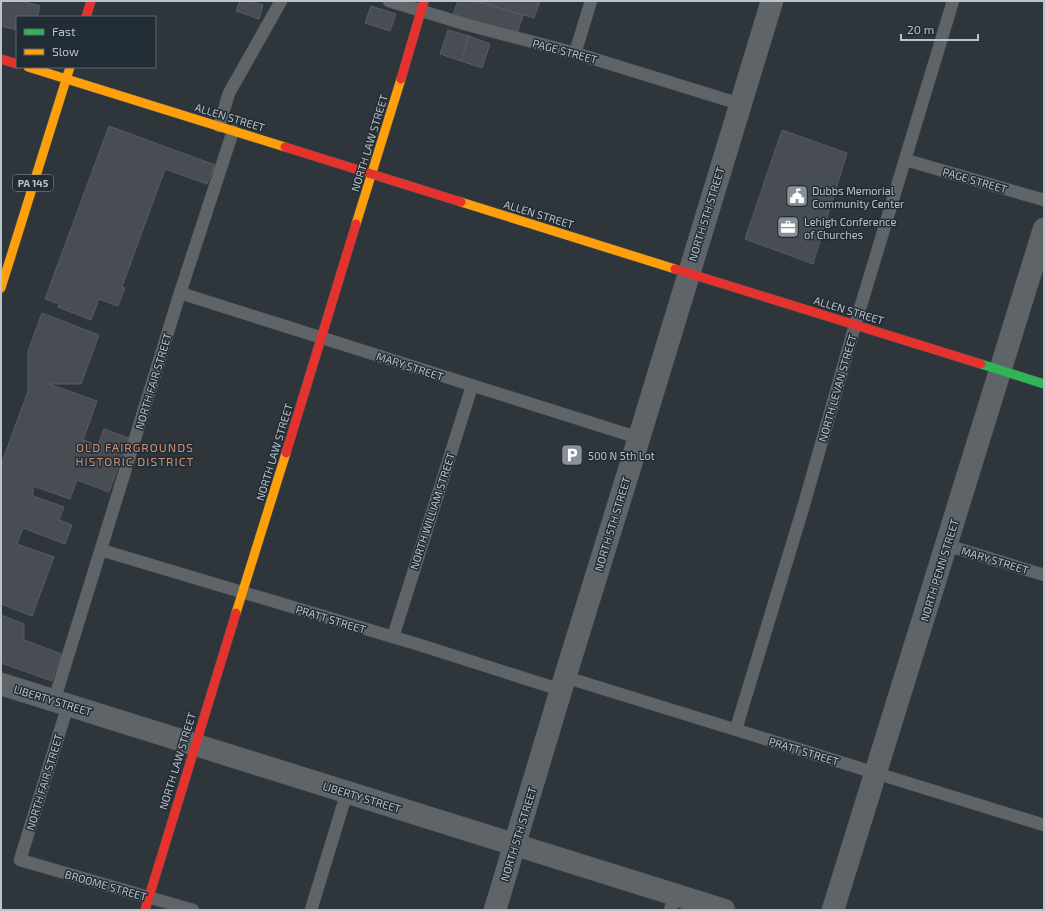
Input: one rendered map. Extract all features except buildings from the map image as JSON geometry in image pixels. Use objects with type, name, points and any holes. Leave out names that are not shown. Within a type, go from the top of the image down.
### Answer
[{"type":"street","points":[[86,16],[91,1]]},
{"type":"street","name":"NORTH 5TH STREET","points":[[495,910],[772,1]]},
{"type":"street","name":"NORTH LAW STREET","points":[[145,910],[242,592],[322,338],[422,6]]},
{"type":"street","points":[[1,59],[16,64]]},
{"type":"street","name":"ALLEN STREET","points":[[31,68],[1044,384]]},
{"type":"street","name":"PA 145","points":[[1,288],[70,68]]},
{"type":"street","name":"NORTH PENN STREET","points":[[834,910],[1044,229]]},
{"type":"street","name":"LIBERTY STREET","points":[[1,684],[516,845],[673,902],[724,910]]},
{"type":"lane","points":[[219,126],[229,93],[281,1]]},
{"type":"lane","name":"PAGE STREET","points":[[389,1],[422,6],[468,25],[575,53],[740,104]]},
{"type":"lane","points":[[575,53],[591,1]]},
{"type":"lane","name":"NORTH LEVAN STREET","points":[[736,729],[803,508],[855,325],[953,1]]},
{"type":"lane","name":"NORTH FAIR STREET","points":[[20,860],[101,550],[180,293],[233,131]]},
{"type":"lane","name":"PAGE STREET","points":[[906,160],[1044,200]]},
{"type":"lane","name":"MARY STREET","points":[[180,293],[639,438]]},
{"type":"lane","name":"NORTH WILLIAM STREET","points":[[393,637],[472,386]]},
{"type":"lane","name":"MARY STREET","points":[[946,545],[1044,575]]},
{"type":"lane","name":"PRATT STREET","points":[[101,550],[393,637],[736,729],[876,773],[1043,821]]},
{"type":"lane","points":[[311,910],[347,792]]},
{"type":"lane","name":"BROOME STREET","points":[[20,860],[193,910]]},
{"type":"traffic: fast","points":[[981,364],[1044,384]]},
{"type":"traffic: slow","points":[[31,68],[285,147]]},
{"type":"traffic: slow","points":[[1,288],[70,68]]},
{"type":"traffic: slow","points":[[356,224],[401,79]]},
{"type":"traffic: slow","points":[[461,202],[675,269]]},
{"type":"traffic: slow","points":[[236,613],[286,453]]},
{"type":"traffic: jam","points":[[86,16],[91,1]]},
{"type":"traffic: jam","points":[[401,79],[424,1]]},
{"type":"traffic: jam","points":[[1,59],[16,64]]},
{"type":"traffic: jam","points":[[285,147],[461,202]]},
{"type":"traffic: jam","points":[[286,453],[356,224]]},
{"type":"traffic: jam","points":[[675,269],[981,364]]},
{"type":"traffic: jam","points":[[145,910],[236,613]]},
{"type":"place","name":"Dubbs Memorial Community Center","points":[[797,196]]},
{"type":"place","name":"Lehigh Conference of Churches","points":[[788,227]]},
{"type":"place","name":"500 N 5th Lot","points":[[572,455]]},
{"type":"district","name":"OLD FAIRGROUNDS HISTORIC DISTRICT","points":[[135,454]]}]
